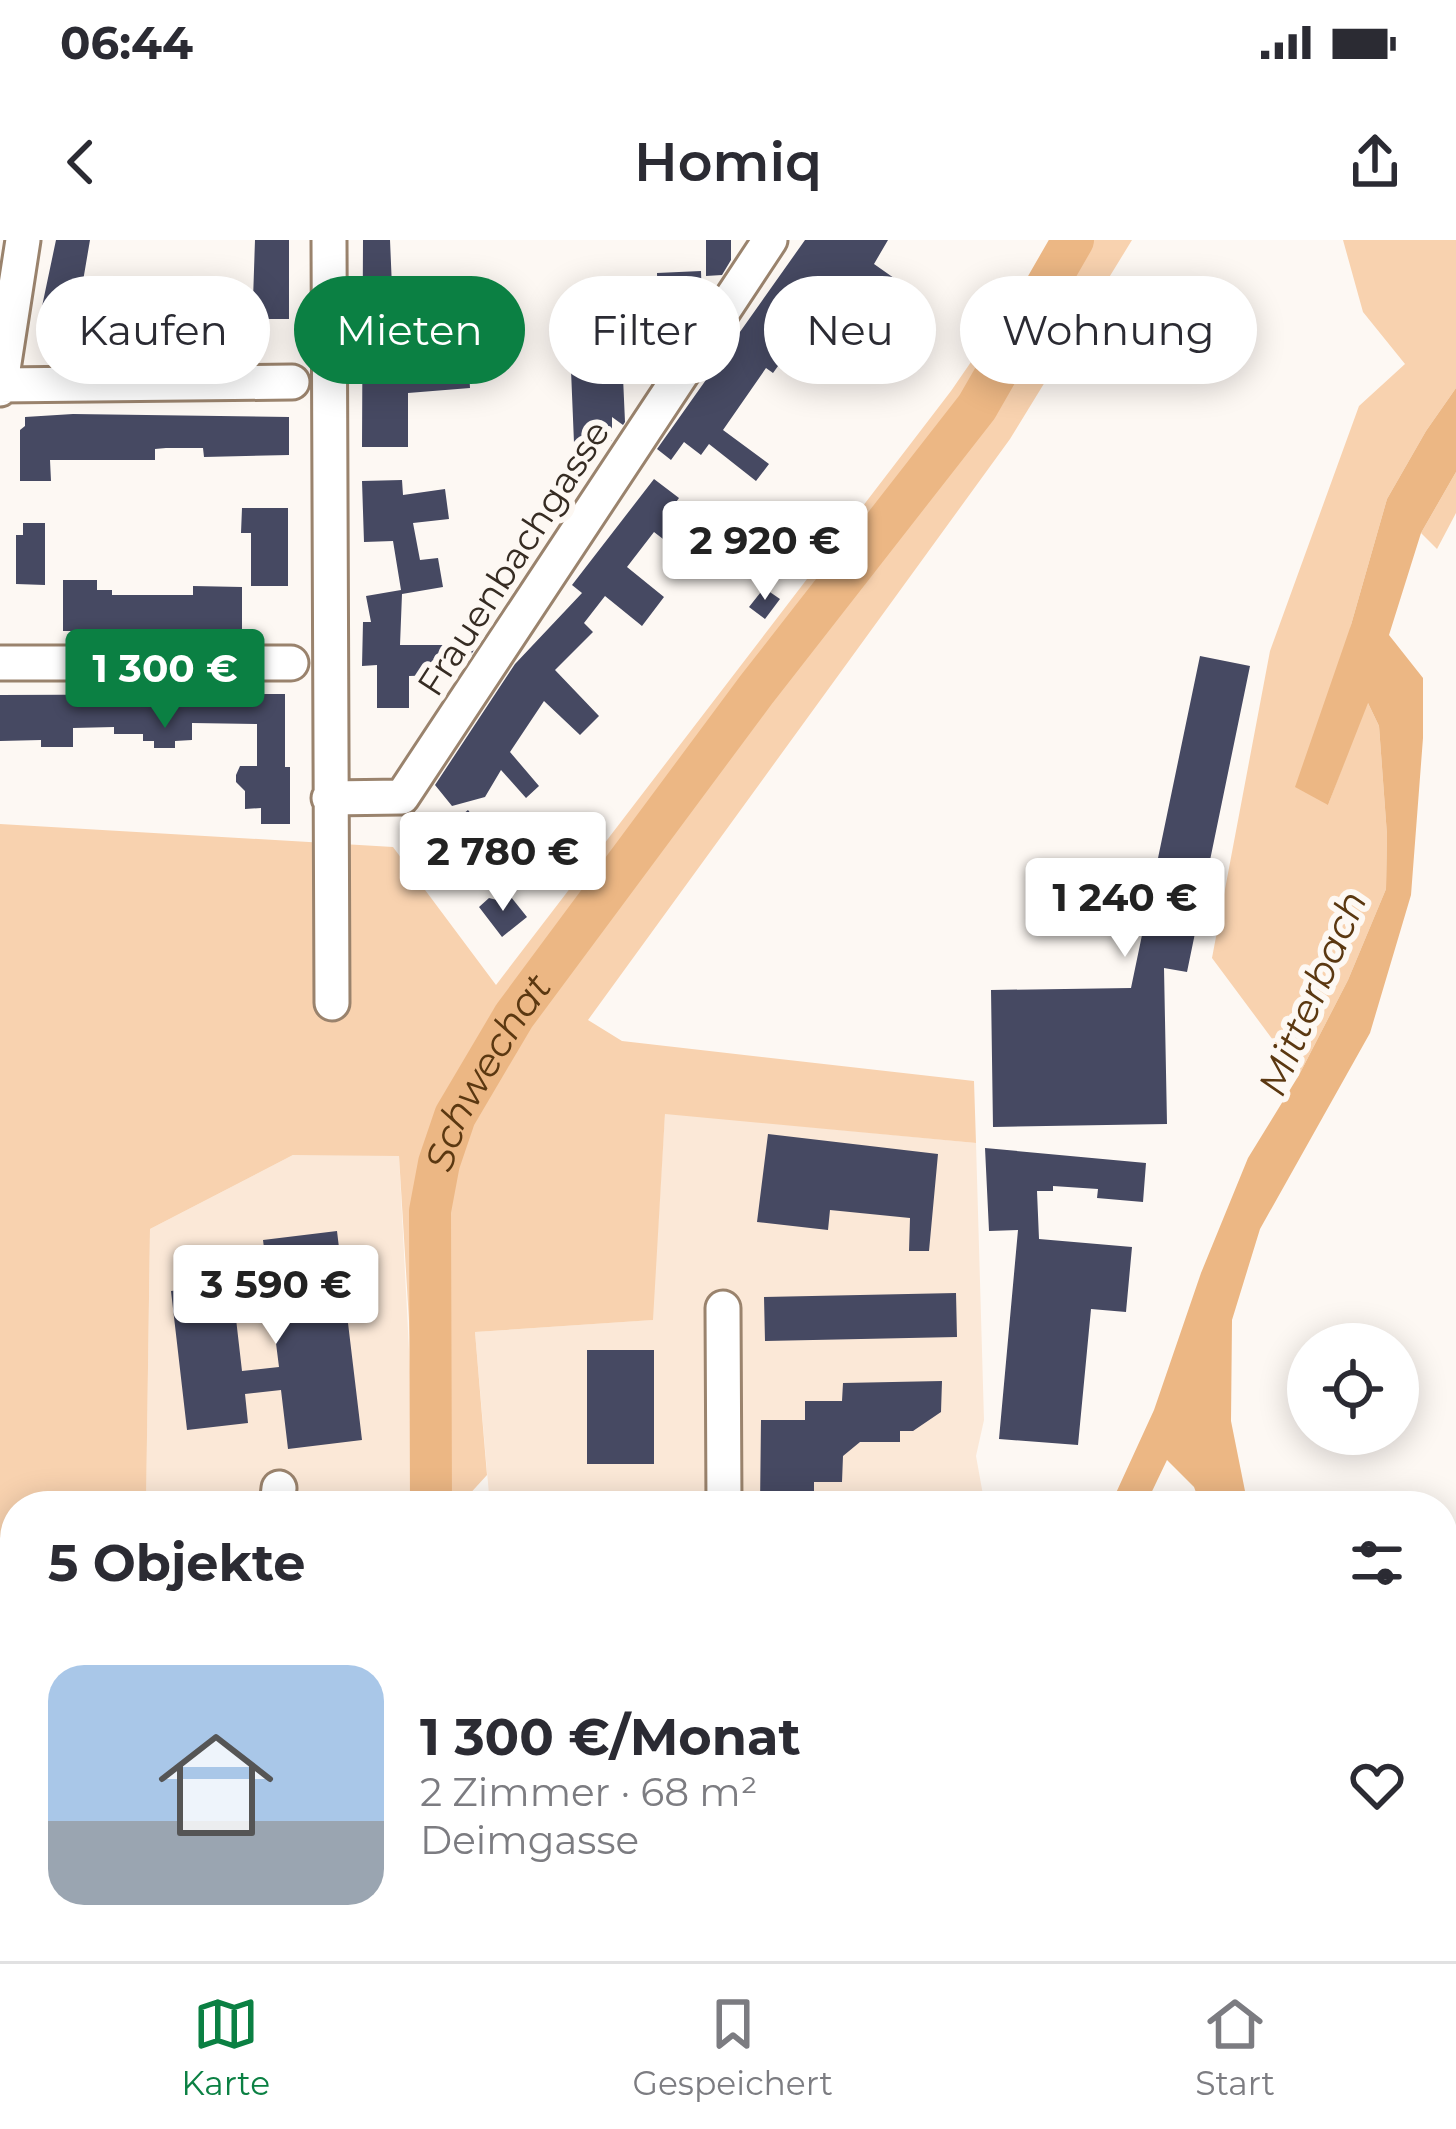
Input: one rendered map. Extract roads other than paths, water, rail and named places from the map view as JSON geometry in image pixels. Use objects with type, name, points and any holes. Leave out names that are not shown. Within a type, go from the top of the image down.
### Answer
[{"type":"street","points":[[23,240],[0,387],[292,382]]},
{"type":"street","points":[[329,240],[332,1003]]},
{"type":"street","name":"Frauenbachgasse","points":[[329,798],[402,797],[770,240]]},
{"type":"street","points":[[0,662],[291,662]]},
{"type":"street","points":[[723,1308],[724,1491]]},
{"type":"waterway","name":"Schwechat","points":[[431,1491],[430,1211],[455,1116],[514,1016],[756,690],[977,407],[1073,240]]},
{"type":"water label","name":"Mitterbach","points":[[1312,993]]}]
